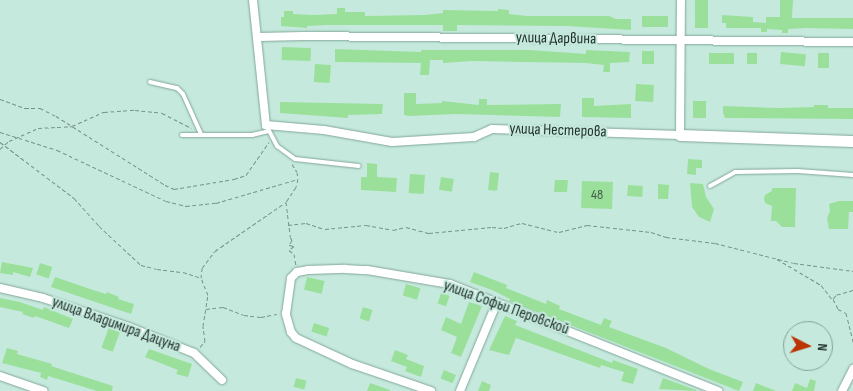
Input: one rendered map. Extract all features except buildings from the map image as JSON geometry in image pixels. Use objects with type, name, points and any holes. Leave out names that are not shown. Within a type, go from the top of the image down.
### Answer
[{"type":"street","points":[[253,0],[258,37],[260,83],[267,128]]},
{"type":"street","points":[[680,136],[681,0]]},
{"type":"street","name":"улица Дарвина","points":[[258,37],[853,42]]},
{"type":"street","name":"улица Нестерова","points":[[267,128],[324,130],[392,142],[474,137],[492,129],[853,141]]},
{"type":"street","name":"улица Софьи Перовской","points":[[297,272],[308,270],[368,270],[450,284],[718,391]]},
{"type":"street","points":[[297,272],[289,285],[286,314],[291,332],[296,338],[352,364],[431,391]]},
{"type":"street","name":"улица Владимира Дацуна","points":[[0,288],[52,301],[129,327],[194,354],[222,380]]},
{"type":"street","points":[[460,391],[497,302]]},
{"type":"street","points":[[842,391],[853,369]]},
{"type":"street","points":[[0,376],[43,391]]},
{"type":"lane","points":[[150,82],[177,88],[183,94],[201,134]]},
{"type":"lane","points":[[182,135],[252,135],[267,128],[285,153],[308,162],[359,166]]},
{"type":"lane","points":[[710,186],[735,172],[798,171],[853,175]]},
{"type":"path","points":[[0,99],[25,108],[40,108],[72,126],[165,186],[174,189],[234,179],[246,175],[251,165],[272,137]]},
{"type":"path","points":[[0,149],[16,138],[38,128],[72,126],[104,112],[135,110],[166,114],[201,134]]},
{"type":"path","points":[[0,132],[63,153],[166,201],[186,206],[216,203],[298,178]]},
{"type":"path","points":[[0,142],[74,198],[99,226],[141,265],[183,272],[201,278]]},
{"type":"path","points":[[194,354],[205,341],[203,326],[208,295],[201,278],[202,268],[214,251],[286,202],[296,187],[298,178],[297,172],[285,153]]},
{"type":"path","points":[[286,202],[288,225],[292,240],[289,245],[294,246],[290,250],[294,254],[297,272]]},
{"type":"path","points":[[288,225],[306,223],[325,229],[366,225],[393,230],[406,228],[429,233],[492,227],[504,228],[522,224],[559,232],[587,225],[651,232],[673,239],[715,243],[794,263],[853,271]]},
{"type":"path","points":[[775,258],[820,285],[833,299],[838,309],[846,314],[853,342]]},
{"type":"path","points":[[833,299],[836,295],[853,290]]},
{"type":"path","points":[[206,309],[222,307],[261,317],[286,314]]}]
